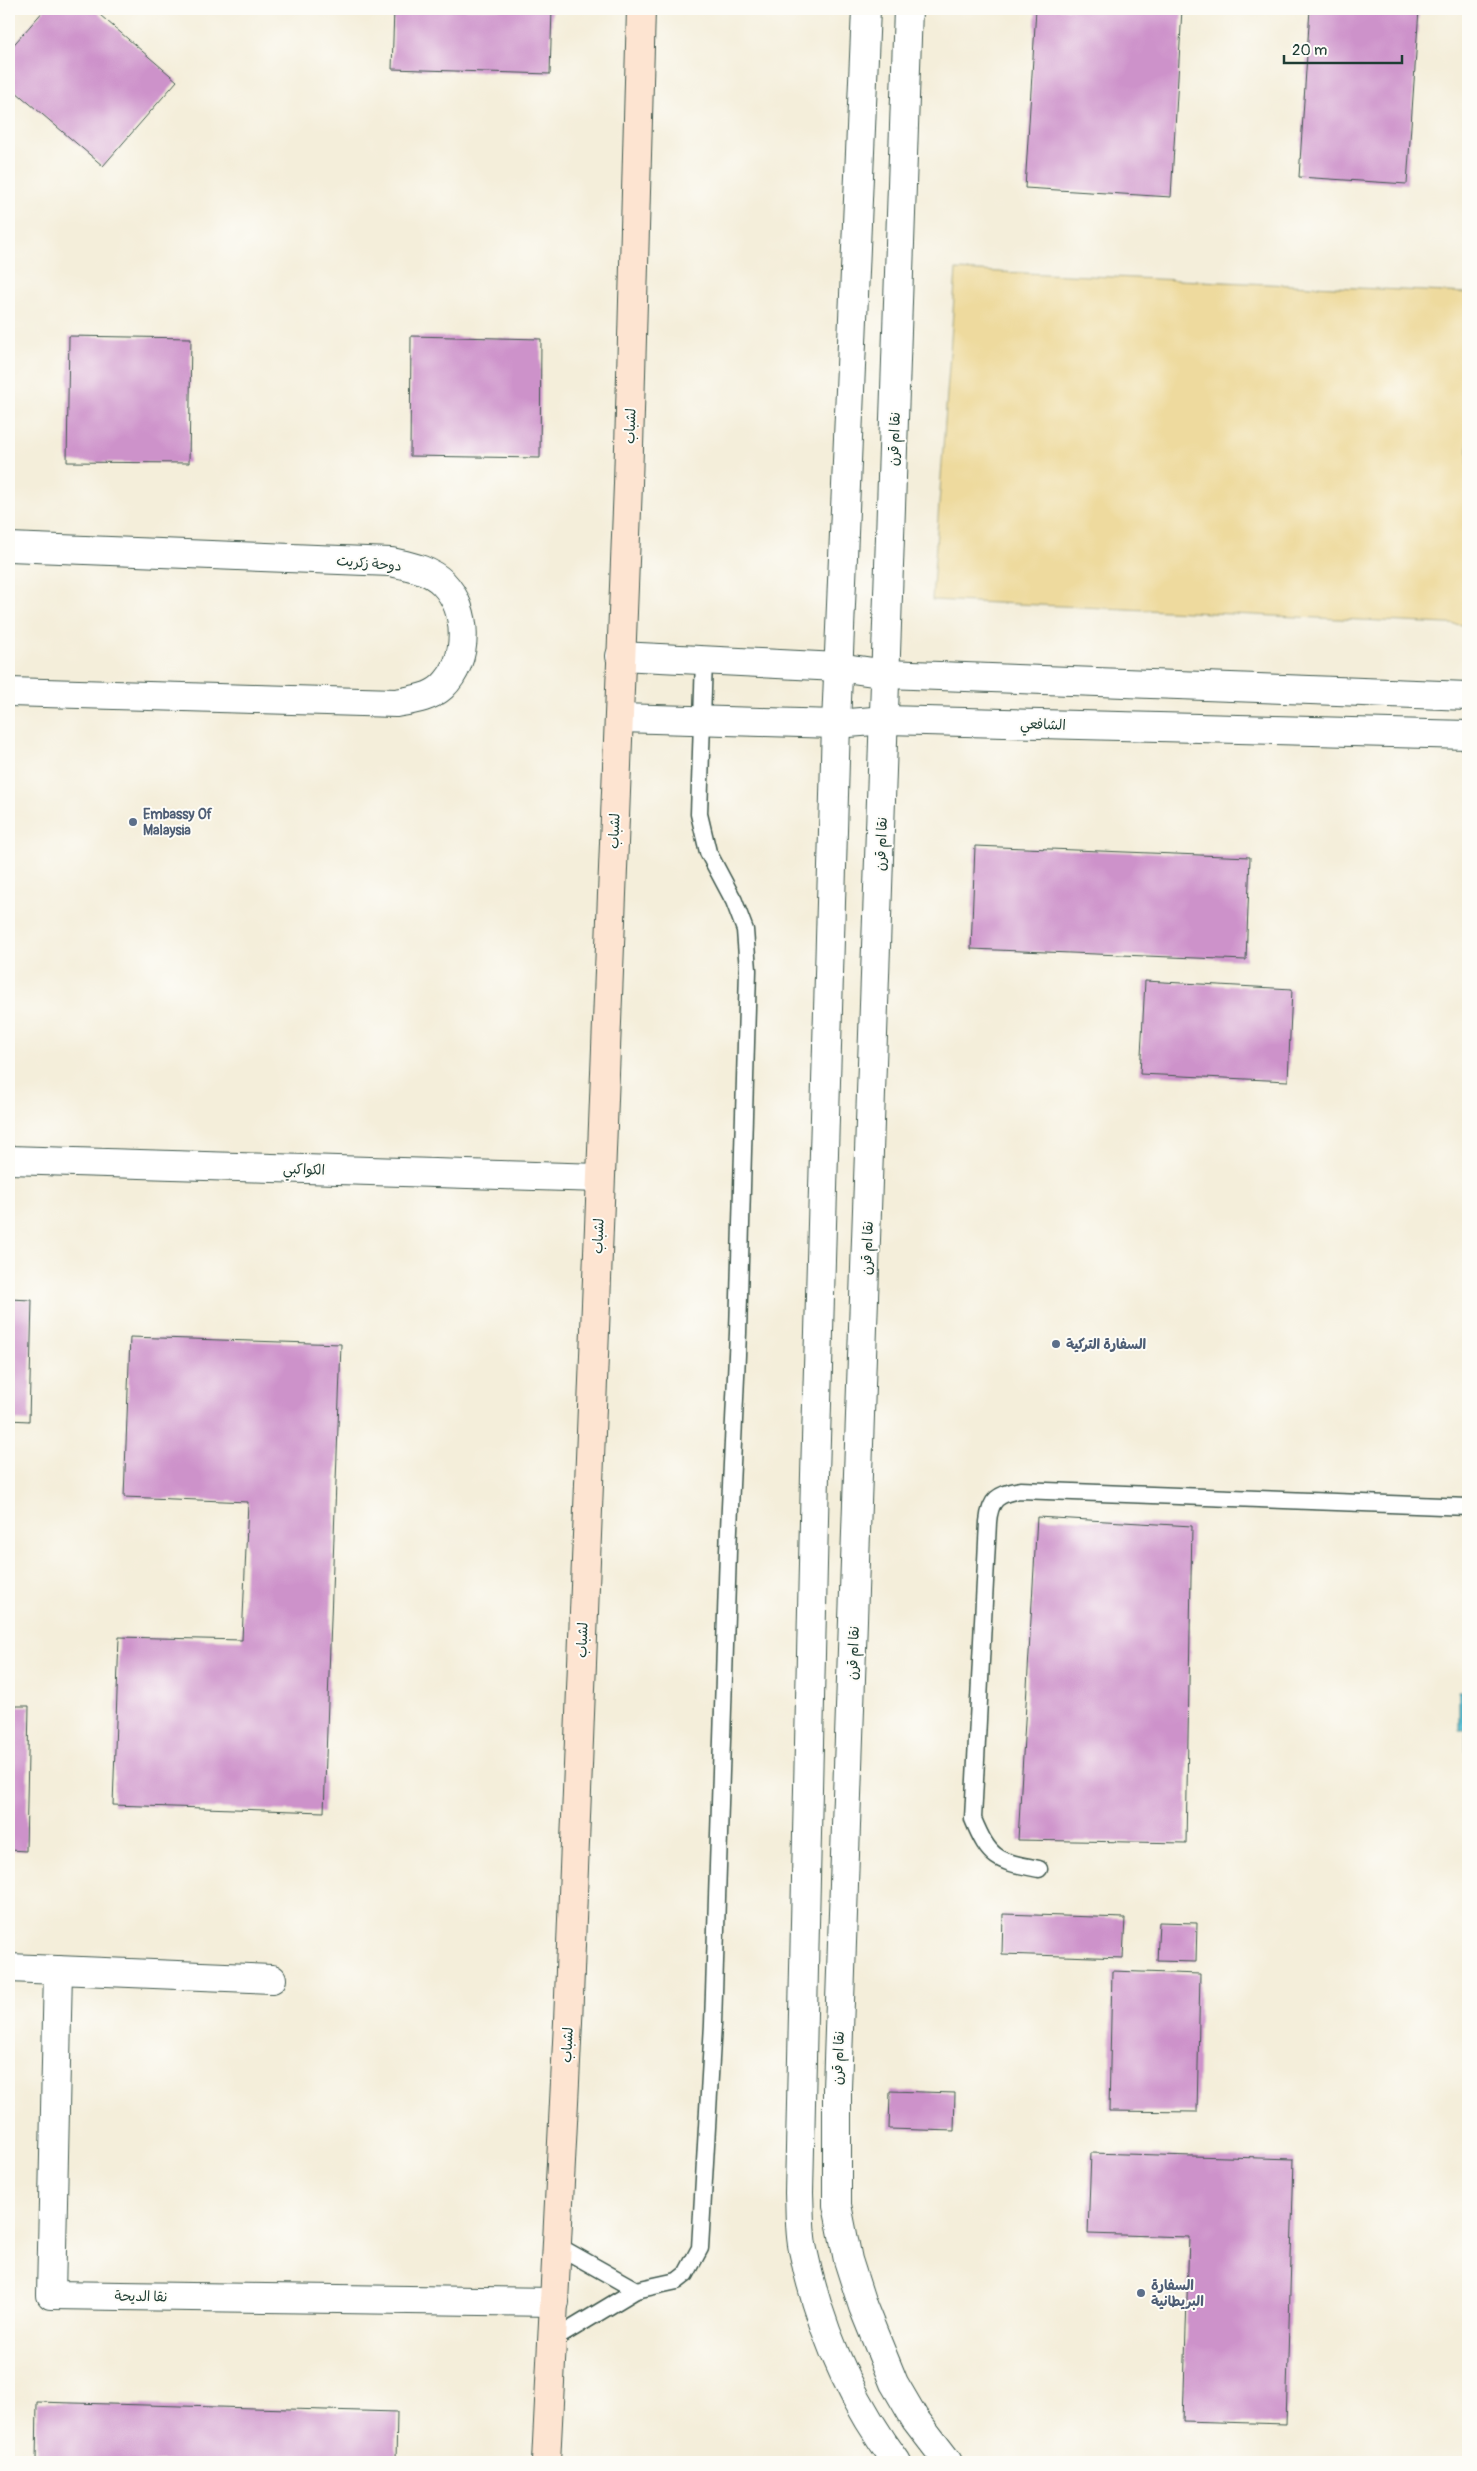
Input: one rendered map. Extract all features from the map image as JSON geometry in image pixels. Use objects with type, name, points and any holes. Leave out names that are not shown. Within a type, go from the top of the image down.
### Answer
[{"type":"street","name":"لشباب","points":[[546,2462],[558,2246],[619,718],[628,484],[641,9]]},
{"type":"street","points":[[866,9],[836,724],[815,1465],[799,2193],[803,2248],[833,2353],[854,2395],[882,2442],[897,2462]]},
{"type":"street","name":"نقا ام قرن","points":[[908,9],[886,720],[838,2070],[837,2205],[848,2260],[875,2340],[894,2383],[915,2419],[948,2462]]},
{"type":"street","name":"دوحة زكريت","points":[[9,547],[390,562],[422,569],[442,582],[457,601],[463,633],[458,666],[442,687],[418,700],[396,703],[9,692]]},
{"type":"street","points":[[620,656],[838,667],[887,674],[1468,696]]},
{"type":"street","name":"الشافعي","points":[[619,718],[836,724],[886,720],[1468,735]]},
{"type":"street","name":"الكواكبي","points":[[9,1160],[600,1178]]},
{"type":"street","points":[[9,1968],[272,1978]]},
{"type":"street","name":"نقا الديحة","points":[[58,1970],[51,2294],[555,2302]]},
{"type":"lane","points":[[553,2340],[636,2290],[682,2278],[694,2263],[700,2248],[714,2024],[727,1580],[738,1332],[748,970],[745,930],[734,901],[708,852],[699,814],[704,659]]},
{"type":"lane","points":[[1039,1869],[1003,1862],[983,1844],[973,1819],[988,1522],[989,1509],[994,1500],[1008,1492],[1020,1490],[1468,1507]]},
{"type":"lane","points":[[558,2246],[636,2290]]},
{"type":"sand","points":[[956,270],[1468,293],[1468,625],[932,600]]},
{"type":"water","points":[[1459,1691],[1468,1691],[1468,1783],[1465,1783],[1466,1730],[1459,1730]]},
{"type":"building","points":[[45,9],[93,9],[177,81],[103,166],[9,86],[9,50]]},
{"type":"building","points":[[394,9],[552,9],[550,74],[392,69]]},
{"type":"building","points":[[1036,9],[1182,9],[1171,197],[1025,188]]},
{"type":"building","points":[[1310,9],[1419,9],[1407,184],[1299,177]]},
{"type":"building","points":[[69,336],[191,338],[189,463],[67,462]]},
{"type":"building","points":[[411,336],[541,339],[540,458],[410,456]]},
{"type":"building","points":[[975,846],[1250,857],[1246,960],[971,949]]},
{"type":"building","points":[[1145,981],[1292,989],[1288,1081],[1140,1074]]},
{"type":"building","points":[[9,1299],[32,1300],[29,1421],[9,1420]]},
{"type":"building","points":[[130,1337],[341,1344],[324,1812],[113,1805],[119,1637],[242,1640],[248,1502],[124,1497]]},
{"type":"building","points":[[1037,1517],[1192,1526],[1186,1843],[1018,1840]]},
{"type":"building","points":[[9,1706],[29,1706],[26,1851],[9,1850]]},
{"type":"building","points":[[1003,1914],[1125,1918],[1123,1958],[1002,1954]]},
{"type":"building","points":[[1159,1922],[1197,1923],[1196,1962],[1157,1961]]},
{"type":"building","points":[[1112,1971],[1200,1974],[1197,2112],[1109,2111]]},
{"type":"building","points":[[890,2091],[955,2093],[954,2131],[889,2129]]},
{"type":"building","points":[[1091,2153],[1294,2159],[1286,2424],[1183,2421],[1189,2237],[1088,2234]]},
{"type":"building","points":[[37,2402],[397,2412],[396,2462],[36,2462]]},
{"type":"place","name":"Embassy Of Malaysia","points":[[133,822]]},
{"type":"place","name":"السفارة التركية","points":[[1056,1344]]},
{"type":"place","name":"السفارة البريطانية","points":[[1141,2293]]}]
